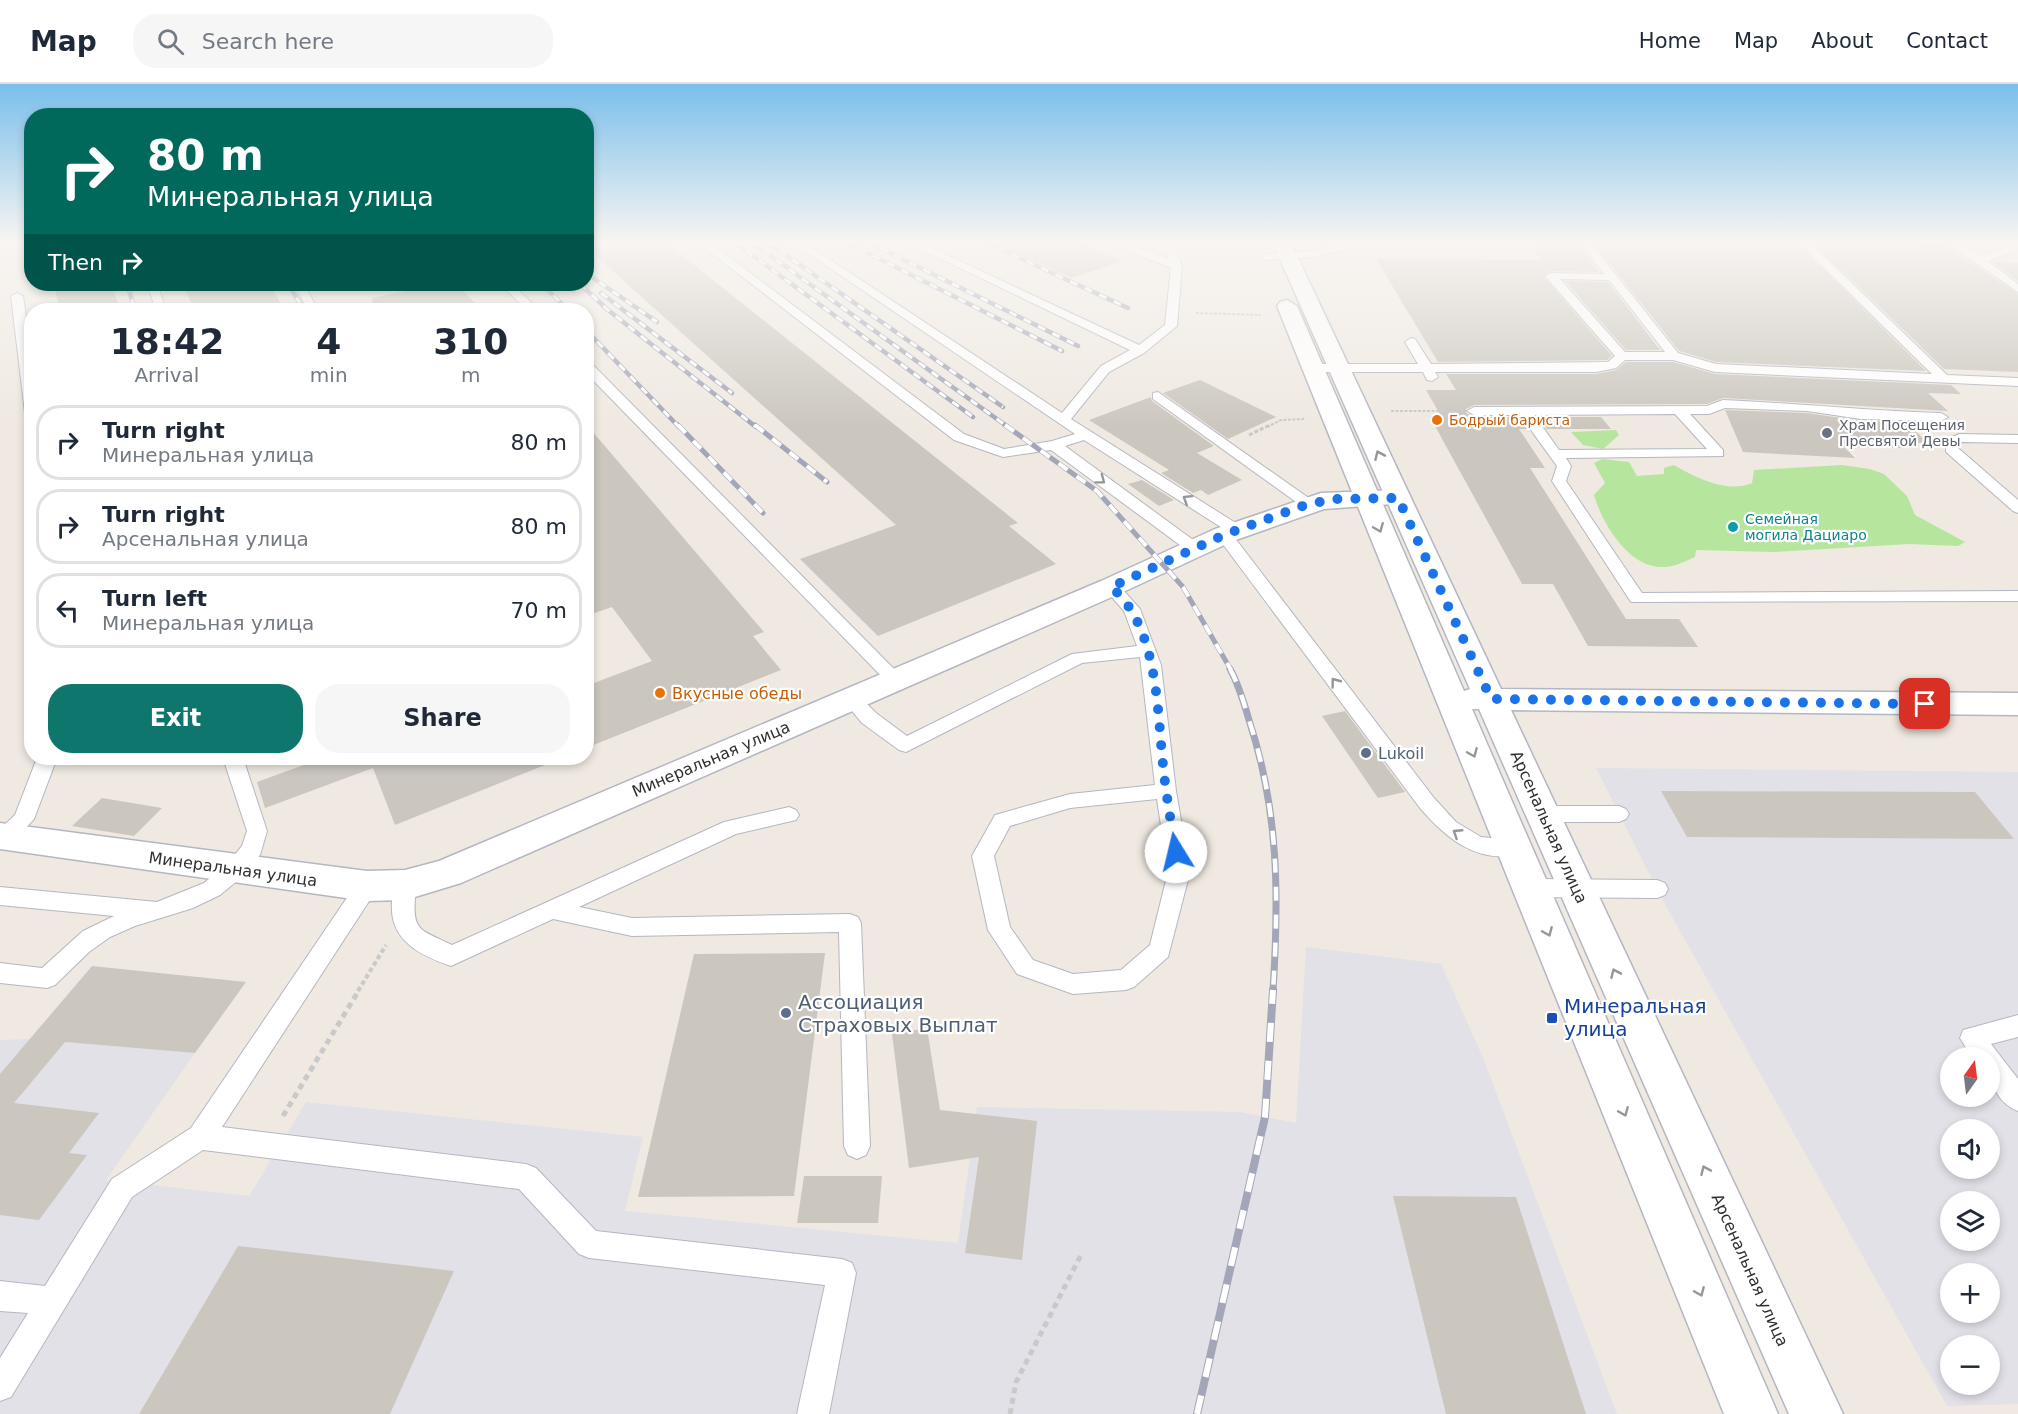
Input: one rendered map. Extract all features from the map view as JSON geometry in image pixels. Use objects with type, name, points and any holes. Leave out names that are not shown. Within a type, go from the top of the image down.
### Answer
[{"type":"street","name":"Арсенальная улица","points":[[1292,303],[1314,368],[1491,699],[1816,1414]]},
{"type":"street","name":"Арсенальная улица","points":[[1304,303],[1340,368],[1450,699],[1751,1414]]},
{"type":"street","name":"Минеральная улица","points":[[2,836],[234,870],[367,886],[405,885],[448,873],[1111,587],[1230,533],[1308,504],[1383,498]]},
{"type":"street","points":[[1450,699],[2018,704]]},
{"type":"lane","points":[[18,303],[24,351]]},
{"type":"lane","points":[[783,303],[959,436],[1003,453],[1054,445],[1086,435]]},
{"type":"lane","points":[[889,303],[1230,533],[1427,803],[1449,827],[1477,845],[1512,847]]},
{"type":"lane","points":[[1041,303],[1140,350]]},
{"type":"lane","points":[[1064,419],[1104,369],[1140,350],[1171,326],[1173,303]]},
{"type":"lane","points":[[1575,303],[1622,356]]},
{"type":"lane","points":[[1632,303],[1674,356]]},
{"type":"lane","points":[[1866,303],[1943,378]]},
{"type":"lane","points":[[1411,342],[1435,381]]},
{"type":"lane","points":[[1314,368],[1596,368],[1612,365],[1622,356],[1674,356],[1715,368],[2018,381]]},
{"type":"lane","points":[[594,373],[896,680]]},
{"type":"lane","points":[[1158,396],[1308,504]]},
{"type":"lane","points":[[1474,411],[1709,410],[1723,404],[1807,407],[1861,415],[1941,417]]},
{"type":"lane","points":[[1555,454],[1718,453],[1679,410]]},
{"type":"lane","points":[[1524,411],[1564,466],[1559,481],[1637,598],[2018,596]]},
{"type":"lane","points":[[2018,439],[1959,438],[1951,443],[1952,449],[2018,508]]},
{"type":"lane","points":[[1054,445],[1194,548]]},
{"type":"lane","points":[[1111,587],[1132,609],[1152,665],[1166,791],[1179,872],[1160,950],[1126,980],[1073,984],[1025,967],[999,930],[983,856],[1002,820],[1070,801],[1166,791]]},
{"type":"lane","points":[[851,699],[869,718],[906,745],[1078,658],[1148,651]]},
{"type":"lane","points":[[2,836],[24,819],[44,765]]},
{"type":"lane","points":[[0,973],[47,978],[77,946],[112,924],[185,902],[212,888],[234,870],[252,849],[257,831],[235,765]]},
{"type":"lane","points":[[1543,814],[1619,814]]},
{"type":"lane","points":[[405,885],[402,919],[411,935],[451,956],[731,827],[789,815]]},
{"type":"lane","points":[[0,1386],[122,1188],[200,1137],[367,886]]},
{"type":"lane","points":[[1529,888],[1658,889]]},
{"type":"lane","points":[[0,896],[157,910]]},
{"type":"lane","points":[[554,910],[632,927],[850,923],[857,1146]]},
{"type":"lane","points":[[1979,1047],[1972,1038],[2018,1026]]},
{"type":"lane","points":[[2000,1075],[2018,1099]]},
{"type":"lane","points":[[200,1137],[526,1177],[589,1244],[842,1273],[813,1414]]},
{"type":"lane","points":[[0,1296],[51,1301]]},
{"type":"path","points":[[1194,303],[1196,314],[1200,315],[1261,315]]},
{"type":"path","points":[[1390,411],[1474,411]]},
{"type":"path","points":[[1225,446],[1281,420],[1305,419]]},
{"type":"path","points":[[266,1144],[402,919]]},
{"type":"path","points":[[1010,1414],[1016,1382],[1082,1253]]},
{"type":"shaded area","points":[[1596,768],[2018,772],[2018,1404],[1947,1406],[1941,1395],[2000,1395],[2000,1335],[1940,1335],[1940,1394],[1662,899]]},
{"type":"shaded area","points":[[1306,947],[1441,964],[1484,1060],[1617,1414],[0,1414],[0,1040],[30,1039],[195,1053],[106,1180],[249,1196],[306,1102],[643,1137],[625,1211],[958,1243],[977,1107],[1240,1112],[1296,1123]]},
{"type":"green space","points":[[1616,430],[1619,435],[1603,449],[1583,445],[1571,432]]},
{"type":"green space","points":[[1602,459],[1629,462],[1637,476],[1664,474],[1664,468],[1674,465],[1701,479],[1732,487],[1752,483],[1754,470],[1842,465],[1870,469],[1884,474],[1907,496],[1915,515],[1965,542],[1958,546],[1909,544],[1774,552],[1696,550],[1695,557],[1680,563],[1668,567],[1651,566],[1639,561],[1619,542],[1603,518],[1594,495],[1605,483],[1594,463]]},
{"type":"building","points":[[649,303],[742,303],[1018,523],[1009,526],[1056,564],[878,636],[800,559],[896,525]]},
{"type":"building","points":[[1403,303],[1566,303],[1612,356],[1607,360],[1438,362]]},
{"type":"building","points":[[1585,303],[1624,303],[1660,350],[1626,350]]},
{"type":"building","points":[[1641,303],[1858,303],[1926,371],[1716,362],[1679,351]]},
{"type":"building","points":[[1875,303],[2018,303],[2018,372],[1944,369]]},
{"type":"building","points":[[1626,362],[1673,362],[1715,374],[1951,385],[1961,394],[1928,393],[1948,411],[1723,398],[1707,404],[1474,405],[1466,409],[1466,413],[1474,417],[1519,417],[1527,429],[1519,429],[1545,468],[1530,468],[1626,619],[1679,619],[1698,647],[1588,646],[1553,584],[1522,584],[1430,416],[1441,416],[1426,390],[1456,390],[1446,374],[1596,374],[1616,370]]},
{"type":"building","points":[[1200,380],[1276,417],[1228,439],[1163,393]]},
{"type":"building","points":[[1151,397],[1152,401],[1214,446],[1197,453],[1242,480],[1208,495],[1201,490],[1193,493],[1161,473],[1169,470],[1089,420]]},
{"type":"building","name":"Храм Посещения Пресвятой Девы","points":[[1725,410],[1807,413],[1861,421],[1906,422],[1928,443],[1897,442],[1904,448],[1844,447],[1855,458],[1743,452]]},
{"type":"building","points":[[1538,417],[1601,417],[1611,429],[1547,429]]},
{"type":"building","points":[[594,433],[764,632],[753,636],[781,670],[594,745],[594,683],[652,661],[612,607],[594,613]]},
{"type":"building","points":[[1142,480],[1174,500],[1159,506],[1128,484]]},
{"type":"building","name":"Lukoil","points":[[1345,711],[1405,792],[1378,798],[1322,716]]},
{"type":"building","points":[[304,765],[545,765],[395,825],[373,768],[265,808],[257,782]]},
{"type":"building","points":[[1661,791],[1975,792],[2014,839],[1687,837]]},
{"type":"building","points":[[102,798],[162,808],[134,836],[72,826]]},
{"type":"building","points":[[825,953],[794,1196],[638,1197],[694,954]]},
{"type":"building","points":[[92,966],[246,982],[195,1053],[65,1042],[14,1103],[99,1113],[69,1153],[87,1155],[39,1220],[0,1215],[0,1074]]},
{"type":"building","points":[[927,1028],[940,1110],[1037,1121],[1022,1260],[965,1253],[979,1157],[909,1168],[892,1034]]},
{"type":"building","points":[[804,1176],[882,1176],[878,1223],[797,1223]]},
{"type":"building","points":[[1393,1196],[1516,1197],[1586,1414],[1446,1414]]},
{"type":"building","points":[[238,1246],[454,1271],[390,1414],[139,1414]]},
{"type":"railway","points":[[601,303],[756,427]]},
{"type":"railway","points":[[614,303],[732,393]]},
{"type":"railway","points":[[630,303],[657,322]]},
{"type":"railway","points":[[818,303],[973,417]]},
{"type":"railway","points":[[836,303],[1008,427]]},
{"type":"railway","points":[[855,303],[1003,407]]},
{"type":"railway","points":[[967,303],[1062,351]]},
{"type":"railway","points":[[991,303],[1078,346]]},
{"type":"railway","points":[[1117,303],[1128,308]]},
{"type":"railway","points":[[594,338],[679,427]]},
{"type":"railway","points":[[678,425],[763,513]]},
{"type":"railway","points":[[755,425],[827,482]]},
{"type":"railway","points":[[1005,425],[1097,491],[1183,587],[1231,670]]},
{"type":"railway","points":[[1230,669],[1241,694],[1259,754],[1271,821],[1276,888],[1273,991]]},
{"type":"railway","points":[[1197,1414],[1265,1117],[1273,990]]},
{"type":"place","name":"Бодрый бариста","points":[[1437,420]]},
{"type":"place","name":"Храм Посещения Пресвятой Девы","points":[[1827,433]]},
{"type":"place","name":"Семейная могила Дациаро","points":[[1733,527]]},
{"type":"place","name":"Вкусные обеды","points":[[660,693]]},
{"type":"place","name":"Lukoil","points":[[1366,753]]},
{"type":"place","name":"Ассоциация Страховых Выплат","points":[[786,1013]]},
{"type":"place","name":"Минеральная улица","points":[[1552,1018]]},
{"type":"route","points":[[1176,852],[1166,791],[1152,665],[1132,609],[1124,598],[1111,587],[1224,535],[1321,501],[1398,498],[1491,699],[1925,704]]}]
